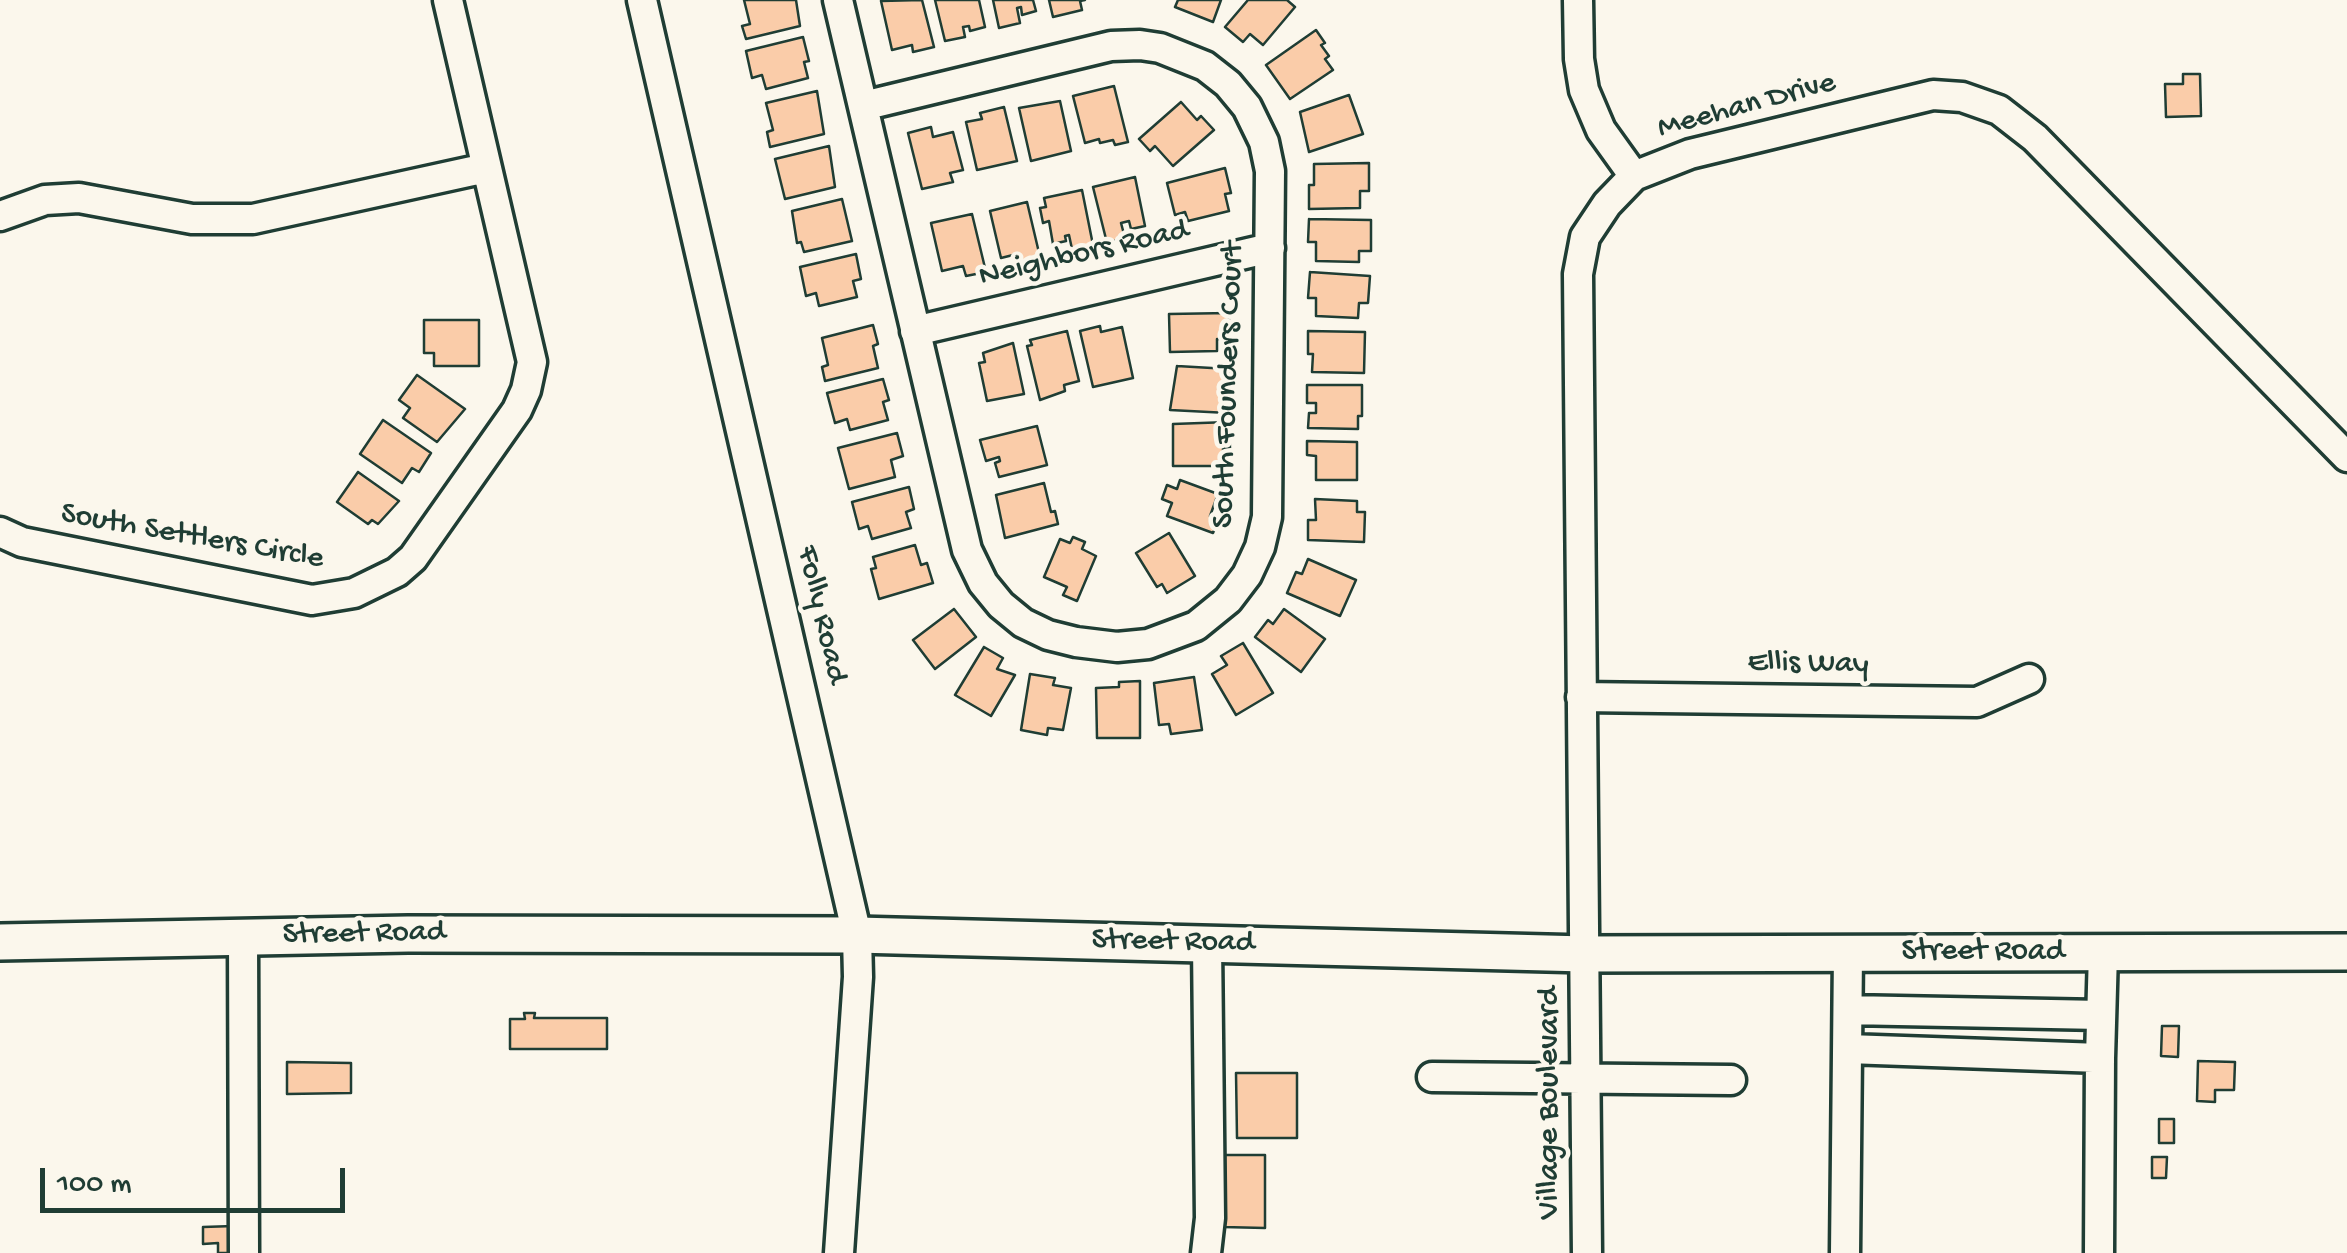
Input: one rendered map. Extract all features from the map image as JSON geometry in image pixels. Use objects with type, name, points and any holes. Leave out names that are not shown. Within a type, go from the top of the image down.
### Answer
[{"type":"main road","name":"Street Road","points":[[0,942],[243,937],[857,935],[1585,954],[2347,952]]},
{"type":"street","name":"South Settlers Circle","points":[[0,532],[22,542],[312,600],[354,594],[397,572],[413,558],[517,410],[532,362],[448,0]]},
{"type":"street","name":"Folly Road","points":[[642,0],[857,935],[858,978],[839,1253]]},
{"type":"street","name":"South Founders Court","points":[[838,0],[967,550],[983,584],[1023,623],[1048,636],[1117,647],[1148,644],[1182,633],[1213,614],[1247,575],[1260,547],[1267,516],[1270,171],[1257,124],[1228,84],[1188,57],[1160,48],[1111,46],[863,106]]},
{"type":"street","points":[[1578,0],[1579,59],[1591,110],[1634,176]]},
{"type":"street","name":"Meehan Drive","points":[[1585,954],[1578,274],[1585,237],[1607,204],[1634,176],[1690,154],[1934,95],[1962,97],[1999,110],[2036,138],[2347,457]]},
{"type":"street","points":[[0,216],[45,200],[79,198],[192,219],[242,220],[486,168]]},
{"type":"street","name":"Neighbors Road","points":[[915,331],[1270,248]]},
{"type":"street","name":"Ellis Way","points":[[1581,696],[1977,702],[2029,679]]},
{"type":"street","points":[[243,937],[244,1253]]},
{"type":"street","points":[[1206,1253],[1210,1218],[1208,944]]},
{"type":"street","points":[[2099,1253],[2103,952]]},
{"type":"street","points":[[1845,1253],[1848,953]]},
{"type":"street","name":"Village Boulevard","points":[[1585,954],[1586,1253]]},
{"type":"street","points":[[1848,1010],[2101,1015]]},
{"type":"street","points":[[1848,1049],[2100,1058]]},
{"type":"street","points":[[1432,1077],[1730,1080]]},
{"type":"building","points":[[744,0],[796,0],[800,26],[746,39],[742,26],[750,24]]},
{"type":"building","points":[[922,0],[934,47],[913,52],[912,45],[892,50],[881,1]]},
{"type":"building","points":[[935,0],[979,0],[985,27],[970,31],[969,26],[963,27],[965,37],[945,41]]},
{"type":"building","points":[[993,0],[1033,0],[1036,11],[1022,15],[1021,7],[1017,8],[1020,23],[999,28]]},
{"type":"building","points":[[1049,0],[1085,0],[1080,1],[1082,10],[1053,17]]},
{"type":"building","points":[[1178,0],[1221,0],[1213,22],[1175,7]]},
{"type":"building","points":[[1248,0],[1287,0],[1295,7],[1263,45],[1250,34],[1243,42],[1225,27]]},
{"type":"building","points":[[1316,30],[1325,43],[1321,45],[1329,56],[1325,59],[1333,70],[1290,99],[1266,65]]},
{"type":"building","points":[[803,37],[809,61],[804,62],[808,78],[766,89],[762,75],[752,78],[746,51]]},
{"type":"building","points":[[2183,74],[2200,74],[2201,116],[2166,117],[2165,84],[2183,84]]},
{"type":"building","points":[[1114,86],[1128,142],[1115,145],[1113,140],[1100,143],[1099,139],[1085,143],[1073,96]]},
{"type":"building","points":[[817,91],[824,134],[770,147],[767,132],[773,130],[766,103]]},
{"type":"building","points":[[1349,95],[1363,134],[1309,152],[1300,112]]},
{"type":"building","points":[[1060,101],[1071,151],[1031,161],[1019,108]]},
{"type":"building","points":[[1181,102],[1197,120],[1201,116],[1214,130],[1173,166],[1155,146],[1150,151],[1139,139]]},
{"type":"building","points":[[1004,107],[1017,161],[977,170],[966,122],[982,119],[980,113]]},
{"type":"building","points":[[931,127],[933,137],[953,132],[963,170],[950,173],[953,182],[922,189],[908,133]]},
{"type":"building","points":[[829,146],[835,187],[785,199],[775,159]]},
{"type":"building","points":[[1369,163],[1369,191],[1360,191],[1360,208],[1309,209],[1314,164]]},
{"type":"building","points":[[1225,168],[1231,193],[1225,194],[1229,211],[1188,221],[1185,212],[1175,215],[1167,183]]},
{"type":"building","points":[[1135,177],[1145,226],[1131,229],[1129,221],[1121,223],[1125,238],[1107,243],[1093,187]]},
{"type":"building","points":[[1082,190],[1093,245],[1072,249],[1069,235],[1065,236],[1066,241],[1053,244],[1049,221],[1043,223],[1040,208],[1046,207],[1044,198]]},
{"type":"building","points":[[842,199],[852,241],[804,252],[801,242],[797,243],[792,211]]},
{"type":"building","points":[[1027,202],[1040,257],[1019,262],[1017,254],[1001,258],[990,211]]},
{"type":"building","points":[[972,214],[986,272],[966,276],[963,266],[942,271],[931,223]]},
{"type":"building","points":[[1309,219],[1371,220],[1371,251],[1359,251],[1359,262],[1316,261],[1316,242],[1308,242]]},
{"type":"building","points":[[856,254],[861,279],[853,281],[857,297],[819,306],[816,293],[806,296],[800,267]]},
{"type":"building","points":[[1310,272],[1370,276],[1368,303],[1359,303],[1358,318],[1316,316],[1316,298],[1308,298]]},
{"type":"building","points":[[1229,313],[1229,339],[1217,339],[1217,351],[1170,352],[1169,314]]},
{"type":"building","points":[[424,320],[479,320],[479,366],[434,366],[434,353],[424,353]]},
{"type":"building","points":[[873,325],[878,368],[825,381],[822,367],[828,365],[822,338]]},
{"type":"building","points":[[1100,326],[1101,332],[1122,327],[1133,378],[1093,387],[1080,331]]},
{"type":"building","points":[[1067,331],[1079,381],[1040,400],[1027,346],[1032,345],[1030,340]]},
{"type":"building","points":[[1308,331],[1365,332],[1364,373],[1312,372]]},
{"type":"building","points":[[1013,343],[1024,394],[987,401],[979,363],[985,362],[983,353]]},
{"type":"building","points":[[1177,366],[1229,369],[1228,413],[1170,410]]},
{"type":"building","points":[[417,375],[465,409],[437,442],[403,418],[410,408],[399,400]]},
{"type":"building","points":[[883,379],[889,400],[883,402],[888,420],[850,430],[847,419],[835,423],[827,393]]},
{"type":"building","points":[[1307,385],[1362,385],[1358,429],[1308,428],[1309,413],[1316,413],[1316,403],[1307,403]]},
{"type":"building","points":[[383,420],[431,453],[419,472],[412,468],[402,483],[360,454]]},
{"type":"building","points":[[1229,422],[1230,448],[1223,448],[1223,466],[1173,466],[1173,424]]},
{"type":"building","points":[[1037,426],[1047,465],[999,477],[995,463],[1000,461],[999,457],[986,461],[980,440]]},
{"type":"building","points":[[897,433],[903,456],[891,460],[895,477],[849,489],[838,448]]},
{"type":"building","points":[[1307,441],[1357,442],[1357,480],[1316,480],[1316,456],[1307,455]]},
{"type":"building","points":[[358,472],[399,501],[378,524],[372,520],[368,524],[337,502]]},
{"type":"building","points":[[1180,480],[1218,494],[1210,516],[1219,519],[1213,533],[1167,516],[1172,503],[1162,499],[1167,485],[1177,489]]},
{"type":"building","points":[[1044,483],[1058,524],[1005,538],[996,495]]},
{"type":"building","points":[[909,487],[914,509],[906,512],[911,528],[872,539],[868,526],[859,529],[852,502]]},
{"type":"building","points":[[1315,499],[1357,501],[1357,512],[1365,512],[1364,542],[1308,540],[1308,520],[1316,520]]},
{"type":"building","points":[[1169,533],[1195,576],[1167,593],[1162,584],[1157,587],[1136,553]]},
{"type":"building","points":[[1073,537],[1085,542],[1082,549],[1096,556],[1077,601],[1063,595],[1067,587],[1044,577],[1060,539],[1070,543]]},
{"type":"building","points":[[915,545],[921,565],[927,563],[933,583],[879,599],[871,569],[876,568],[873,557]]},
{"type":"building","points":[[1308,559],[1356,580],[1340,616],[1287,593],[1296,572],[1302,574]]},
{"type":"building","points":[[954,609],[976,637],[935,669],[913,640]]},
{"type":"building","points":[[1284,609],[1325,639],[1301,672],[1255,637],[1268,620],[1273,624]]},
{"type":"building","points":[[1243,643],[1273,693],[1236,715],[1212,674],[1227,665],[1221,656]]},
{"type":"building","points":[[984,647],[1003,658],[997,669],[1015,675],[991,716],[955,695]]},
{"type":"building","points":[[1030,674],[1055,678],[1053,685],[1071,688],[1063,730],[1048,728],[1047,735],[1021,730]]},
{"type":"building","points":[[1194,677],[1202,730],[1171,734],[1169,724],[1159,725],[1154,683]]},
{"type":"building","points":[[1140,681],[1140,738],[1097,738],[1096,688]]},
{"type":"building","points":[[524,1013],[535,1013],[534,1018],[607,1018],[607,1049],[510,1049],[510,1019],[525,1019]]},
{"type":"building","points":[[2162,1026],[2179,1026],[2178,1057],[2161,1056]]},
{"type":"building","points":[[2198,1061],[2235,1062],[2234,1090],[2215,1090],[2215,1102],[2197,1101]]},
{"type":"building","points":[[287,1062],[351,1063],[351,1093],[287,1094]]},
{"type":"building","points":[[1236,1073],[1297,1073],[1297,1138],[1237,1138]]},
{"type":"building","points":[[2159,1119],[2174,1119],[2174,1143],[2159,1143]]},
{"type":"building","points":[[1223,1155],[1265,1155],[1265,1228],[1223,1227]]},
{"type":"building","points":[[2152,1157],[2167,1157],[2166,1178],[2152,1178]]},
{"type":"building","points":[[234,1226],[235,1253],[218,1253],[218,1243],[203,1244],[203,1227]]}]
